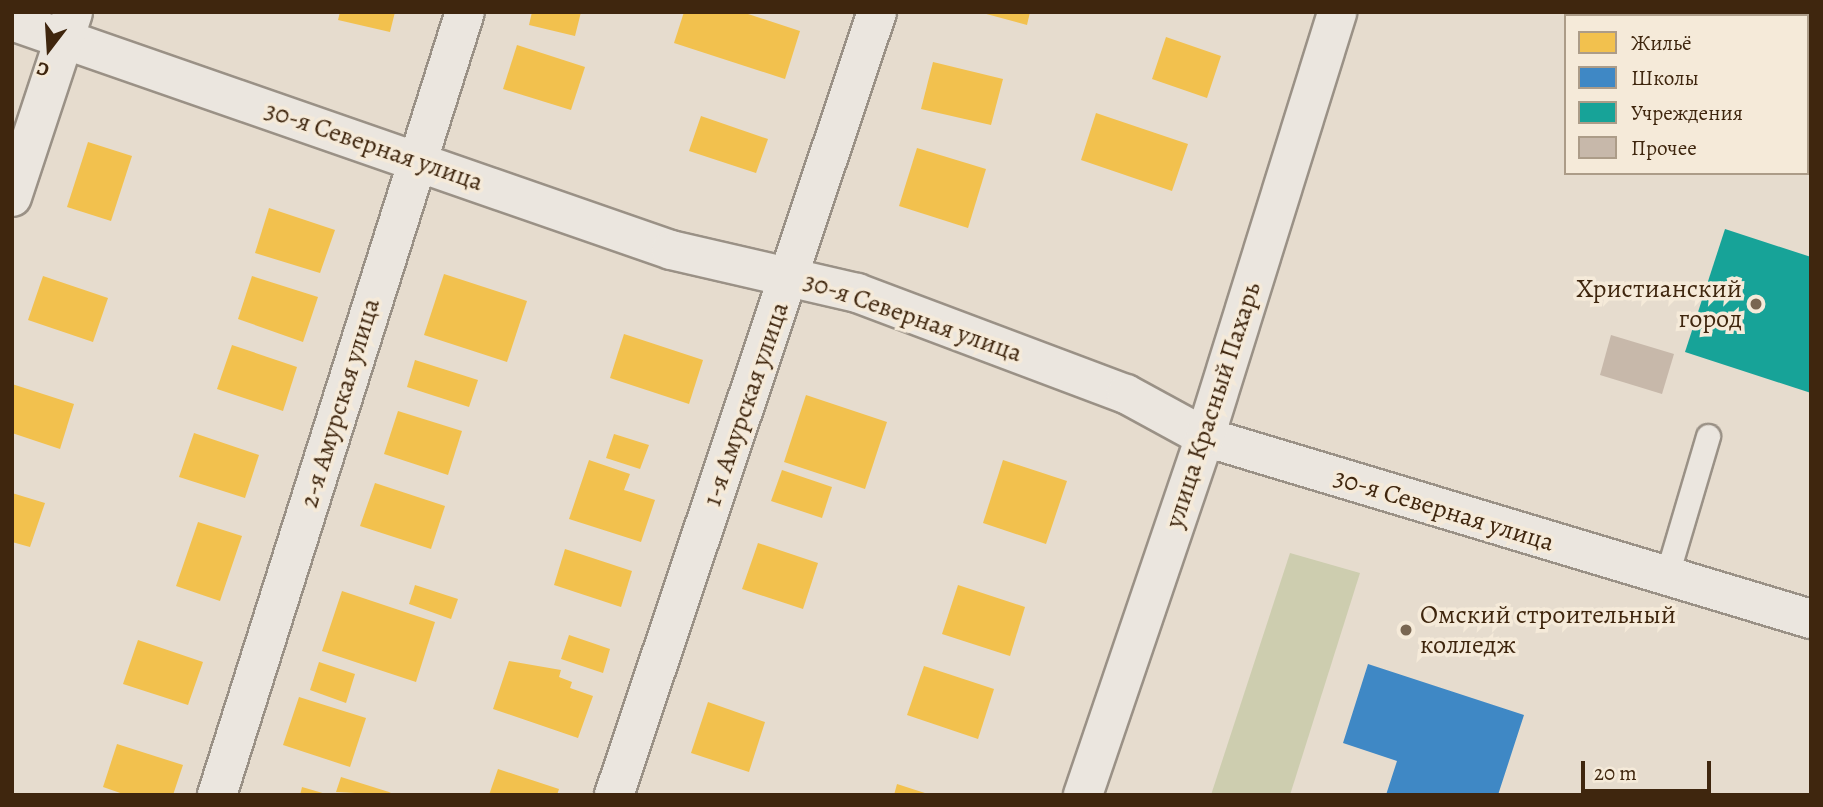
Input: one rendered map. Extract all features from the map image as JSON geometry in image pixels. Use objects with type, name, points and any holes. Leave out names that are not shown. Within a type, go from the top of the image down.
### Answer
[{"type":"street","name":"2-я Амурская улица","points":[[217,795],[465,12]]},
{"type":"street","name":"1-я Амурская улица","points":[[614,795],[877,12]]},
{"type":"street","name":"улица Красный Пахарь","points":[[1083,795],[1205,437],[1337,12]]},
{"type":"street","name":"30-я Северная улица","points":[[12,20],[69,25],[417,161],[671,250],[790,274],[1126,394],[1205,437],[1667,578],[1811,619]]},
{"type":"street","points":[[12,197],[69,25]]},
{"type":"lane","points":[[1667,578],[1708,436]]},
{"type":"green space","points":[[1596,12],[1811,12],[1811,145],[1809,14]]},
{"type":"green space","points":[[1290,553],[1360,573],[1290,795],[1211,795]]},
{"type":"building: Жильё","points":[[340,12],[395,12],[390,32],[338,20]]},
{"type":"building: Жильё","points":[[532,12],[581,12],[575,36],[529,25]]},
{"type":"building: Жильё","points":[[684,12],[742,12],[800,31],[785,79],[674,43]]},
{"type":"building: Жильё","points":[[979,12],[1030,12],[1027,25]]},
{"type":"building: Жильё","points":[[1166,37],[1221,56],[1207,98],[1152,79]]},
{"type":"building: Жильё","points":[[517,45],[585,67],[571,110],[503,89]]},
{"type":"building: Жильё","points":[[933,62],[1003,79],[991,125],[921,109]]},
{"type":"building: Жильё","points":[[1096,113],[1188,144],[1172,191],[1081,160]]},
{"type":"building: Жильё","points":[[701,116],[768,139],[756,173],[689,151]]},
{"type":"building: Жильё","points":[[88,142],[132,156],[111,221],[67,207]]},
{"type":"building: Жильё","points":[[917,148],[986,169],[968,228],[899,206]]},
{"type":"building: Жильё","points":[[269,208],[335,230],[320,273],[255,253]]},
{"type":"building: Жильё","points":[[444,274],[527,301],[507,362],[424,335]]},
{"type":"building: Жильё","points":[[43,276],[108,298],[93,342],[28,320]]},
{"type":"building: Жильё","points":[[252,276],[318,297],[303,342],[238,319]]},
{"type":"building: Жильё","points":[[624,334],[703,360],[689,404],[610,378]]},
{"type":"building: Жильё","points":[[232,345],[297,367],[283,411],[217,389]]},
{"type":"building: Жильё","points":[[415,360],[478,380],[469,407],[407,387]]},
{"type":"building: Жильё","points":[[12,384],[74,404],[60,449],[12,433]]},
{"type":"building: Жильё","points":[[806,395],[887,422],[865,489],[784,462]]},
{"type":"building: Жильё","points":[[398,411],[462,431],[448,475],[384,454]]},
{"type":"building: Жильё","points":[[194,433],[259,455],[245,498],[179,477]]},
{"type":"building: Жильё","points":[[614,434],[649,445],[640,469],[606,458]]},
{"type":"building: Жильё","points":[[589,460],[630,474],[624,490],[655,500],[641,542],[569,519]]},
{"type":"building: Жильё","points":[[1003,460],[1067,481],[1046,544],[983,523]]},
{"type":"building: Жильё","points":[[782,470],[832,487],[822,518],[771,501]]},
{"type":"building: Жильё","points":[[375,483],[445,506],[431,549],[360,526]]},
{"type":"building: Жильё","points":[[12,493],[45,503],[30,547],[12,542]]},
{"type":"building: Жильё","points":[[198,522],[242,536],[220,601],[176,586]]},
{"type":"building: Жильё","points":[[758,543],[818,563],[803,609],[742,589]]},
{"type":"building: Жильё","points":[[565,549],[632,571],[621,607],[554,585]]},
{"type":"building: Жильё","points":[[415,585],[458,599],[451,619],[409,604]]},
{"type":"building: Жильё","points":[[958,585],[1025,607],[1010,656],[942,634]]},
{"type":"building: Жильё","points":[[342,591],[435,622],[416,682],[322,651]]},
{"type":"building: Жильё","points":[[569,635],[610,649],[603,673],[561,659]]},
{"type":"building: Жильё","points":[[138,640],[203,662],[188,705],[123,684]]},
{"type":"building: Жильё","points":[[509,661],[561,670],[559,677],[572,682],[570,688],[593,696],[578,738],[493,709]]},
{"type":"building: Жильё","points":[[319,662],[355,674],[346,703],[310,690]]},
{"type":"building: Жильё","points":[[924,666],[994,689],[978,739],[907,715]]},
{"type":"building: Жильё","points":[[299,697],[366,718],[350,767],[283,745]]},
{"type":"building: Жильё","points":[[708,702],[765,722],[749,772],[691,753]]},
{"type":"building: Жильё","points":[[117,744],[183,765],[173,795],[126,795],[103,787]]},
{"type":"building: Жильё","points":[[498,769],[559,789],[557,795],[489,795]]},
{"type":"building: Жильё","points":[[341,777],[389,792],[395,795],[336,792]]},
{"type":"building: Жильё","points":[[897,784],[928,794],[928,795],[894,795]]},
{"type":"building: Жильё","points":[[302,787],[326,794],[326,795],[300,795]]},
{"type":"building: Школы","points":[[1368,664],[1524,715],[1498,795],[1386,795],[1397,761],[1343,743]]},
{"type":"building: Учреждения","name":"Христианский город","points":[[1725,229],[1811,257],[1811,393],[1685,352]]},
{"type":"building: Прочее","points":[[1611,335],[1674,354],[1662,394],[1600,375]]},
{"type":"place","name":"Христианский город","points":[[1756,304]]},
{"type":"place","name":"Омский строительный колледж","points":[[1406,630]]}]
